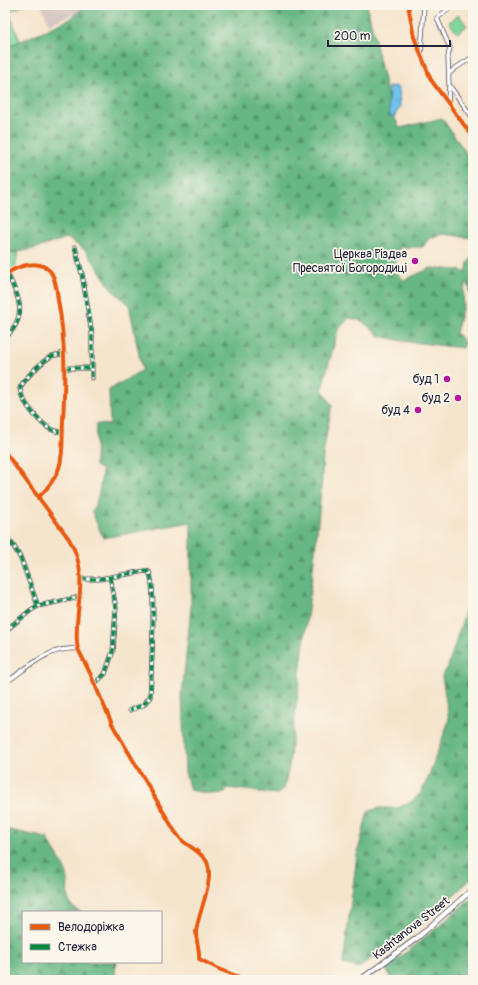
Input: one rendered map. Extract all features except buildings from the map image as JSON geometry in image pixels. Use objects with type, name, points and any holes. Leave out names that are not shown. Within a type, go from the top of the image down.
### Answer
[{"type":"main road","name":"Kashtanova Street","points":[[360,980],[417,938],[473,890]]},
{"type":"street","points":[[408,5],[414,37],[431,80],[473,137]]},
{"type":"street","points":[[421,54],[424,5]]},
{"type":"street","points":[[448,102],[448,58],[450,48],[437,18],[454,5]]},
{"type":"street","points":[[468,5],[473,11]]},
{"type":"street","points":[[449,74],[473,57]]},
{"type":"street","points":[[449,85],[473,118]]},
{"type":"street","points":[[75,247],[82,274],[92,334],[92,378]]},
{"type":"street","points":[[5,338],[15,326],[20,308],[19,299],[6,274],[15,268],[32,264],[44,267],[50,272],[55,280],[65,353],[65,368],[61,458],[55,478],[38,498]]},
{"type":"street","points":[[63,432],[56,431],[48,427],[43,422],[21,397],[20,388],[25,380],[44,361],[53,356],[65,353]]},
{"type":"street","points":[[65,368],[92,368]]},
{"type":"street","points":[[5,452],[74,547],[78,559],[80,579],[80,597],[76,635],[78,649],[85,660],[112,724],[174,830],[183,841],[204,857],[207,863],[209,869],[207,886],[196,930],[199,960],[247,980]]},
{"type":"street","points":[[5,535],[21,559],[38,606]]},
{"type":"street","points":[[80,579],[99,579],[145,571],[149,572],[152,576],[150,697],[143,705],[130,710]]},
{"type":"street","points":[[94,684],[105,674],[113,651],[116,608],[110,577]]},
{"type":"street","points":[[5,631],[38,606],[80,597]]},
{"type":"street","points":[[5,683],[37,660],[50,653],[63,649],[78,649]]},
{"type":"shaded area","points":[[41,5],[87,5],[88,8],[49,24]]},
{"type":"green space","points":[[5,5],[24,5],[9,12],[20,41],[5,48]]},
{"type":"green space","points":[[87,5],[367,5],[391,111],[400,128],[442,118],[473,163],[473,238],[443,234],[429,238],[423,247],[400,247],[393,269],[404,280],[431,268],[460,270],[466,273],[468,263],[473,255],[473,307],[468,282],[464,289],[463,305],[456,333],[464,342],[463,348],[402,341],[380,336],[362,321],[349,318],[338,330],[322,389],[332,405],[323,453],[316,543],[289,766],[284,788],[278,794],[227,788],[225,793],[210,794],[190,790],[185,772],[182,695],[191,608],[191,522],[103,538],[92,512],[99,491],[102,470],[95,466],[96,424],[110,425],[109,390],[142,370],[129,304],[113,291],[85,250],[67,238],[29,250],[5,252],[5,48],[70,19]]},
{"type":"green space","points":[[459,15],[467,26],[457,33],[449,22]]},
{"type":"green space","points":[[5,252],[18,253],[15,268],[5,275]]},
{"type":"green space","points":[[473,585],[473,877],[446,902],[359,968],[343,964],[357,855],[368,812],[378,808],[397,808],[411,802],[420,794],[428,778],[449,720],[442,676],[448,667]]},
{"type":"green space","points":[[5,829],[47,838],[63,865],[67,875],[69,900],[74,908],[79,911],[22,911],[22,963],[117,963],[115,970],[117,980],[5,980]]},
{"type":"green space","points":[[473,896],[473,980],[391,980],[386,968],[437,928]]},
{"type":"water","points":[[395,86],[399,89],[400,107],[394,117],[391,117],[389,112],[388,87]]},
{"type":"marked path","points":[[75,247],[82,274],[92,334],[92,378]]},
{"type":"marked path","points":[[5,338],[17,322],[20,306],[15,290],[7,273]]},
{"type":"marked path","points":[[63,432],[49,428],[39,420],[26,404],[20,388],[43,362],[52,356],[65,353]]},
{"type":"marked path","points":[[65,368],[92,368]]},
{"type":"marked path","points":[[5,535],[21,559],[38,606],[80,597]]},
{"type":"marked path","points":[[81,579],[99,579],[145,571],[149,572],[153,594],[150,697],[143,705],[130,710]]},
{"type":"marked path","points":[[94,684],[105,674],[113,651],[116,608],[110,577]]},
{"type":"marked path","points":[[5,631],[38,606]]},
{"type":"cycle path","points":[[408,5],[414,37],[431,80],[473,137]]},
{"type":"cycle path","points":[[5,275],[21,266],[34,264],[45,267],[50,271],[55,281],[61,316],[64,346],[62,457],[59,468],[53,480],[48,488],[38,498]]},
{"type":"cycle path","points":[[5,452],[69,539],[76,553],[80,578],[77,629],[78,649],[112,724],[174,830],[183,841],[200,853],[207,862],[209,869],[208,887],[196,932],[199,959],[221,970],[247,980]]},
{"type":"place","name":"Церква Різдва Пресвятої Богородиці","points":[[415,261]]},
{"type":"place","name":"буд 1","points":[[447,379]]},
{"type":"place","name":"буд 2","points":[[458,398]]},
{"type":"place","name":"буд 4","points":[[418,410]]}]
